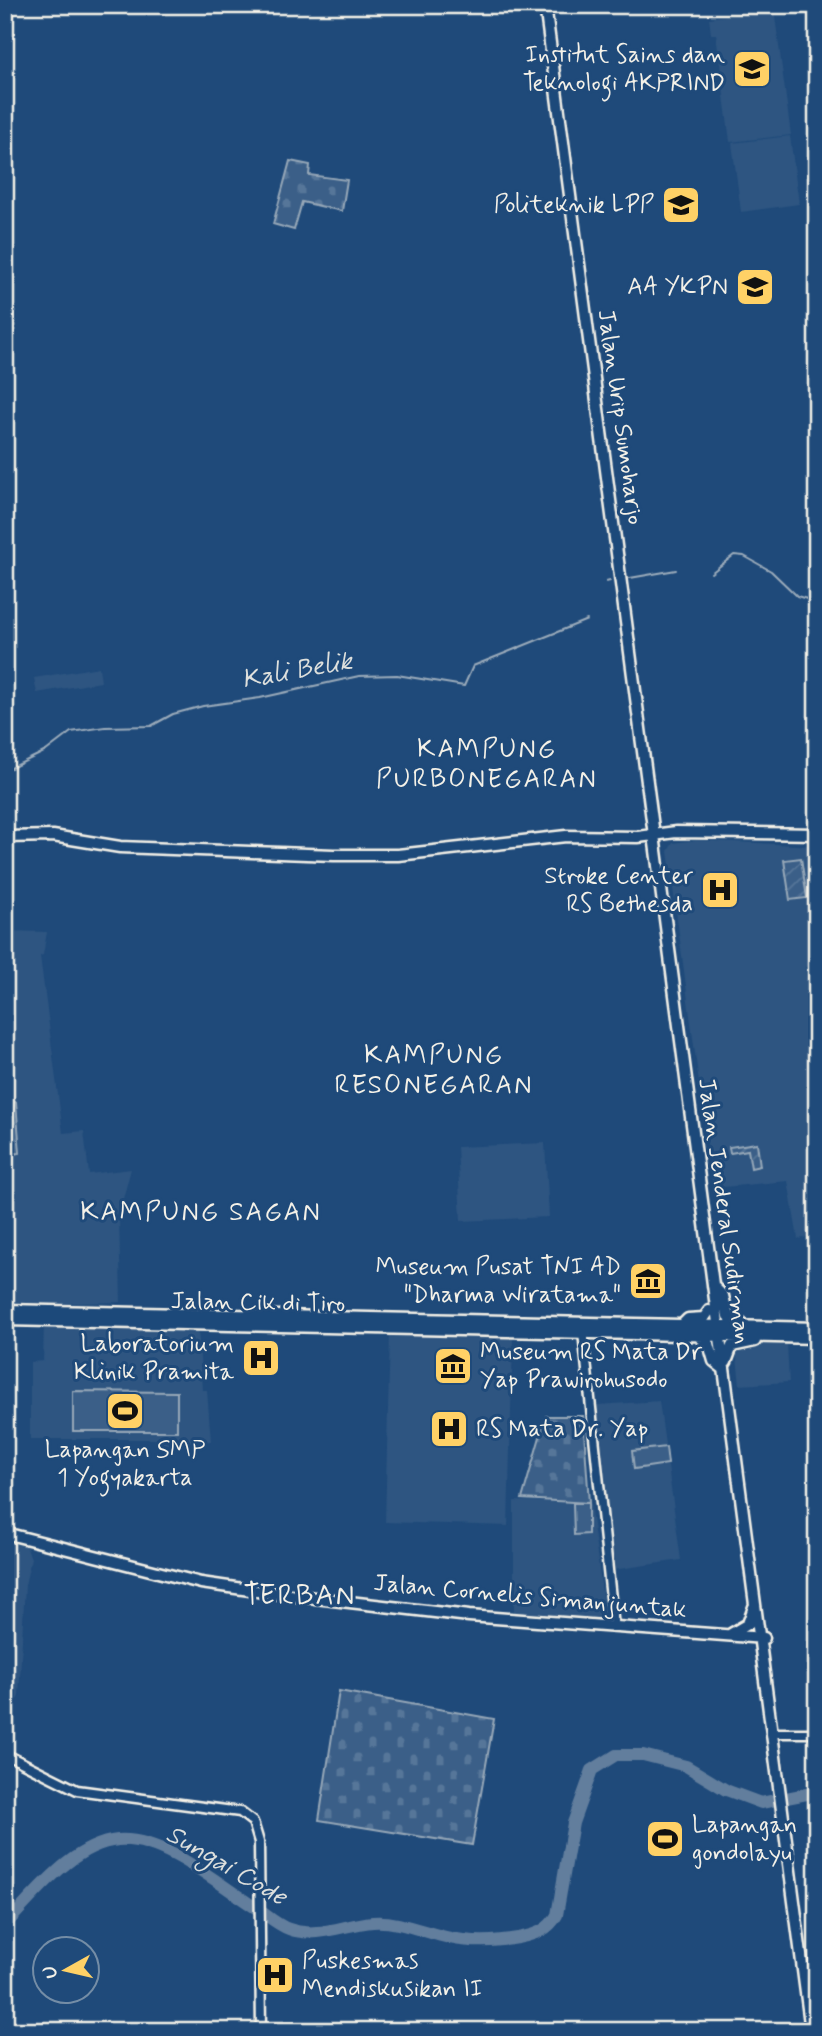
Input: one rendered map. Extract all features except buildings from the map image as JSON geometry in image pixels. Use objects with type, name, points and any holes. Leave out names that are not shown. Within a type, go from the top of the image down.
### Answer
[{"type":"main road","name":"Jalan Urip Sumoharjo","points":[[545,5],[653,835]]},
{"type":"main road","points":[[5,837],[53,836],[120,847],[398,855],[555,837],[676,832],[817,834]]},
{"type":"main road","name":"Jalan Jenderal Sudirman","points":[[653,835],[755,1597],[777,1733],[776,1752]]},
{"type":"main road","points":[[713,1285],[724,1299],[728,1315],[746,1326]]},
{"type":"main road","name":"Jalan Cik di Tiro","points":[[5,1310],[583,1328],[695,1335],[719,1331]]},
{"type":"main road","points":[[681,1326],[688,1320],[704,1318],[709,1311]]},
{"type":"main road","name":"Jalan Cik di Tiro","points":[[5,1320],[583,1328],[681,1326],[719,1331]]},
{"type":"main road","points":[[719,1331],[746,1326],[817,1328]]},
{"type":"main road","points":[[719,1331],[763,1338],[817,1338]]},
{"type":"main road","points":[[695,1335],[709,1344],[714,1362],[724,1369],[732,1346],[763,1338]]},
{"type":"main road","name":"Jalan Cornelis Simanjuntak","points":[[5,1532],[201,1583],[469,1616],[761,1638]]},
{"type":"main road","points":[[724,1635],[739,1631],[748,1623],[755,1597]]},
{"type":"main road","points":[[742,1637],[760,1652],[768,1669]]},
{"type":"main road","name":"Jalan Jenderal Sudirman","points":[[761,1638],[760,1652],[787,1828],[811,2031]]},
{"type":"street","points":[[583,1328],[614,1627]]},
{"type":"street","points":[[777,1733],[817,1733]]},
{"type":"street","points":[[5,1754],[78,1790],[246,1815],[253,1822],[259,1842],[261,2031]]},
{"type":"shaded area","name":"Institut Sains dan Teknologi AKPRIND","points":[[774,9],[791,135],[730,142],[716,34],[711,34],[709,18]]},
{"type":"shaded area","points":[[790,136],[799,204],[741,212],[732,143]]},
{"type":"shaded area","points":[[99,667],[101,682],[37,693],[34,678]]},
{"type":"shaded area","points":[[695,840],[817,846],[817,964],[805,967],[817,1071],[817,1236],[798,1239],[788,1181],[713,1188],[668,851],[673,843]]},
{"type":"shaded area","points":[[5,931],[47,932],[43,955],[40,956],[63,1133],[84,1131],[89,1174],[131,1169],[119,1214],[121,1302],[5,1305]]},
{"type":"shaded area","points":[[545,1143],[549,1217],[461,1221],[457,1147]]},
{"type":"shaded area","points":[[44,1323],[198,1325],[202,1390],[207,1390],[211,1441],[155,1445],[155,1439],[30,1439],[30,1362],[43,1361]]},
{"type":"shaded area","name":"RS Mata Dr. Yap","points":[[390,1333],[513,1337],[508,1526],[385,1522]]},
{"type":"shaded area","points":[[787,1342],[789,1382],[740,1385],[736,1349],[761,1343]]},
{"type":"shaded area","points":[[659,1401],[681,1560],[612,1570],[597,1405]]},
{"type":"shaded area","points":[[514,1501],[590,1503],[606,1620],[514,1612]]},
{"type":"shaded area","points":[[5,1542],[26,1546],[31,1558],[25,1585],[19,1696],[5,1724]]},
{"type":"green space","points":[[290,161],[310,165],[309,175],[347,180],[342,211],[302,202],[294,230],[273,224]]},
{"type":"green space","points":[[801,858],[807,898],[790,900],[784,860]]},
{"type":"green space","points":[[16,1102],[20,1153],[5,1155],[5,1104]]},
{"type":"green space","points":[[757,1143],[760,1166],[751,1168],[748,1150],[730,1153],[729,1147]]},
{"type":"green space","name":"Lapangan SMP 1 Yogyakarta","points":[[73,1391],[177,1392],[177,1431],[73,1431]]},
{"type":"green space","points":[[546,1416],[583,1416],[589,1503],[522,1499]]},
{"type":"green space","points":[[666,1447],[668,1464],[634,1469],[632,1451]]},
{"type":"green space","points":[[573,1503],[588,1503],[588,1534],[574,1535]]},
{"type":"green space","points":[[339,1691],[494,1719],[472,1845],[319,1820]]},
{"type":"waterway","name":"Kali Belik","points":[[711,573],[734,555],[744,556],[771,571],[797,596],[817,602]]},
{"type":"waterway","name":"Kali Belik","points":[[630,578],[676,570]]},
{"type":"waterway","name":"Kali Belik","points":[[606,582],[610,581]]},
{"type":"waterway","name":"Kali Belik","points":[[5,771],[46,751],[71,732],[105,727],[151,726],[173,714],[203,706],[260,698],[359,676],[397,675],[464,686],[473,666],[587,620]]},
{"type":"waterway","name":"Sungai Code","points":[[5,1925],[70,1861],[85,1851],[118,1840],[155,1846],[174,1855],[279,1924],[299,1932],[320,1932],[363,1923],[383,1922],[468,1941],[518,1938],[541,1931],[550,1925],[557,1915],[573,1823],[592,1770],[616,1755],[643,1755],[686,1766],[726,1790],[761,1803],[817,1792]]},
{"type":"place","name":"Institut Sains dan Teknologi AKPRIND","points":[[752,69]]},
{"type":"place","name":"Politeknik LPP","points":[[681,205]]},
{"type":"place","name":"AA YKPN","points":[[755,287]]},
{"type":"place","name":"Stroke Center RS Bethesda","points":[[720,890]]},
{"type":"place","name":"Museum Pusat TNI AD \"Dharma Wiratama\"","points":[[648,1281]]},
{"type":"place","name":"Laboratorium Klinik Pramita","points":[[261,1358]]},
{"type":"place","name":"Museum RS Mata Dr Yap Prawirohusodo","points":[[453,1366]]},
{"type":"place","name":"Lapangan SMP 1 Yogyakarta","points":[[125,1411]]},
{"type":"place","name":"RS Mata Dr. Yap","points":[[449,1429]]},
{"type":"place","name":"Lapangan gondolayu","points":[[665,1839]]},
{"type":"place","name":"Puskesmas Mendiskusikan II","points":[[275,1975]]},
{"type":"district","name":"KAMPUNG PURBONEGARAN","points":[[487,765]]},
{"type":"district","name":"KAMPUNG RESONEGARAN","points":[[434,1071]]},
{"type":"district","name":"KAMPUNG SAGAN","points":[[201,1213]]},
{"type":"district","name":"TERBAN","points":[[300,1596]]}]
